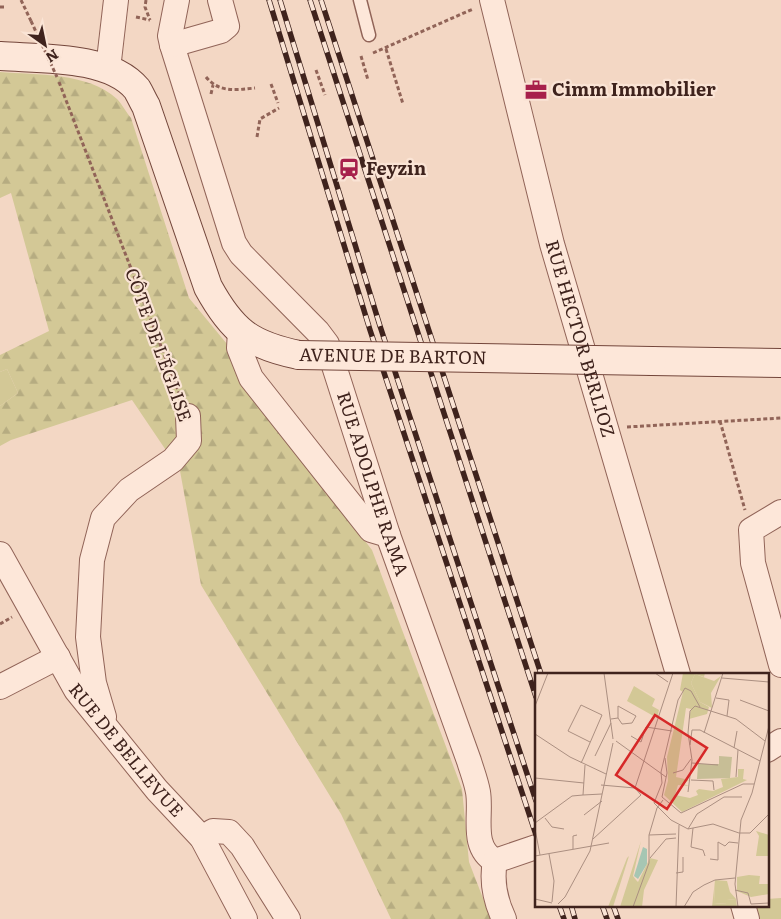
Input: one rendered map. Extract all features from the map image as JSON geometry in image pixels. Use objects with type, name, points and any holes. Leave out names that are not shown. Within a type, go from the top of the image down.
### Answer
[{"type":"street","points":[[108,69],[116,0]]},
{"type":"street","name":"RUE ADOLPHE RAMA","points":[[177,0],[170,36],[182,42],[234,243],[241,254],[318,332],[327,344],[388,535],[469,761],[478,792],[480,845],[486,856],[495,861]]},
{"type":"street","points":[[182,42],[221,31],[227,26],[220,0]]},
{"type":"street","name":"RUE HECTOR BERLIOZ","points":[[492,0],[552,244],[678,673]]},
{"type":"street","name":"AVENUE DE BARTON","points":[[0,56],[83,63],[108,69],[136,89],[146,106],[208,288],[223,314],[240,331],[272,350],[299,356],[781,362]]},
{"type":"street","points":[[240,331],[239,348],[251,378],[371,530],[388,535]]},
{"type":"street","name":"CÔTE DE L'ÉGLISE","points":[[107,727],[94,683],[88,636],[92,560],[103,518],[129,490],[173,460],[189,441],[188,416]]},
{"type":"street","points":[[781,512],[751,530],[753,563],[781,665]]},
{"type":"street","name":"RUE DE BELLEVUE","points":[[0,554],[76,690],[157,790],[202,838],[245,919]]},
{"type":"street","points":[[0,687],[58,657]]},
{"type":"street","points":[[768,749],[781,741]]},
{"type":"street","points":[[202,838],[213,831],[229,832],[242,846],[288,919]]},
{"type":"street","points":[[504,919],[494,891],[493,874],[495,861],[535,847]]},
{"type":"street","points":[[743,906],[747,919]]},
{"type":"lane","points":[[360,0],[369,35]]},
{"type":"path","name":"CÔTE DE L'ÉGLISE","points":[[21,0],[57,77],[188,416]]},
{"type":"path","points":[[373,53],[386,49],[492,0]]},
{"type":"path","points":[[0,7],[6,7]]},
{"type":"path","points":[[182,42],[213,85],[232,91],[256,88]]},
{"type":"path","points":[[386,49],[403,104]]},
{"type":"path","points":[[361,56],[368,80]]},
{"type":"path","points":[[316,70],[325,95]]},
{"type":"path","points":[[257,138],[260,119],[279,105],[272,84]]},
{"type":"path","points":[[210,96],[213,85]]},
{"type":"path","points":[[606,428],[781,418]]},
{"type":"path","points":[[720,421],[751,530]]},
{"type":"green space","points":[[0,72],[61,76],[92,84],[105,90],[117,99],[131,118],[189,298],[227,344],[242,382],[372,550],[462,789],[469,862],[491,919],[391,919],[341,814],[201,585],[180,471],[132,400],[11,440],[0,446],[0,406],[18,393],[7,369],[0,372],[0,355],[49,331],[11,193],[0,198]]},
{"type":"green space","points":[[7,369],[18,393],[0,406],[0,372]]},
{"type":"green space","points":[[781,898],[781,919],[755,919],[751,906],[768,906],[768,899]]},
{"type":"railway","points":[[269,0],[370,330],[535,832]]},
{"type":"railway","points":[[280,0],[380,326],[535,798]]},
{"type":"railway","points":[[310,0],[535,694]]},
{"type":"railway","points":[[321,0],[541,673]]},
{"type":"railway","points":[[559,906],[564,919]]},
{"type":"railway","points":[[571,906],[575,919]]},
{"type":"railway","points":[[602,906],[607,919]]},
{"type":"railway","points":[[613,906],[618,919]]},
{"type":"place","name":"Cimm Immobilier","points":[[536,90]]},
{"type":"place","name":"Feyzin","points":[[349,169]]}]
